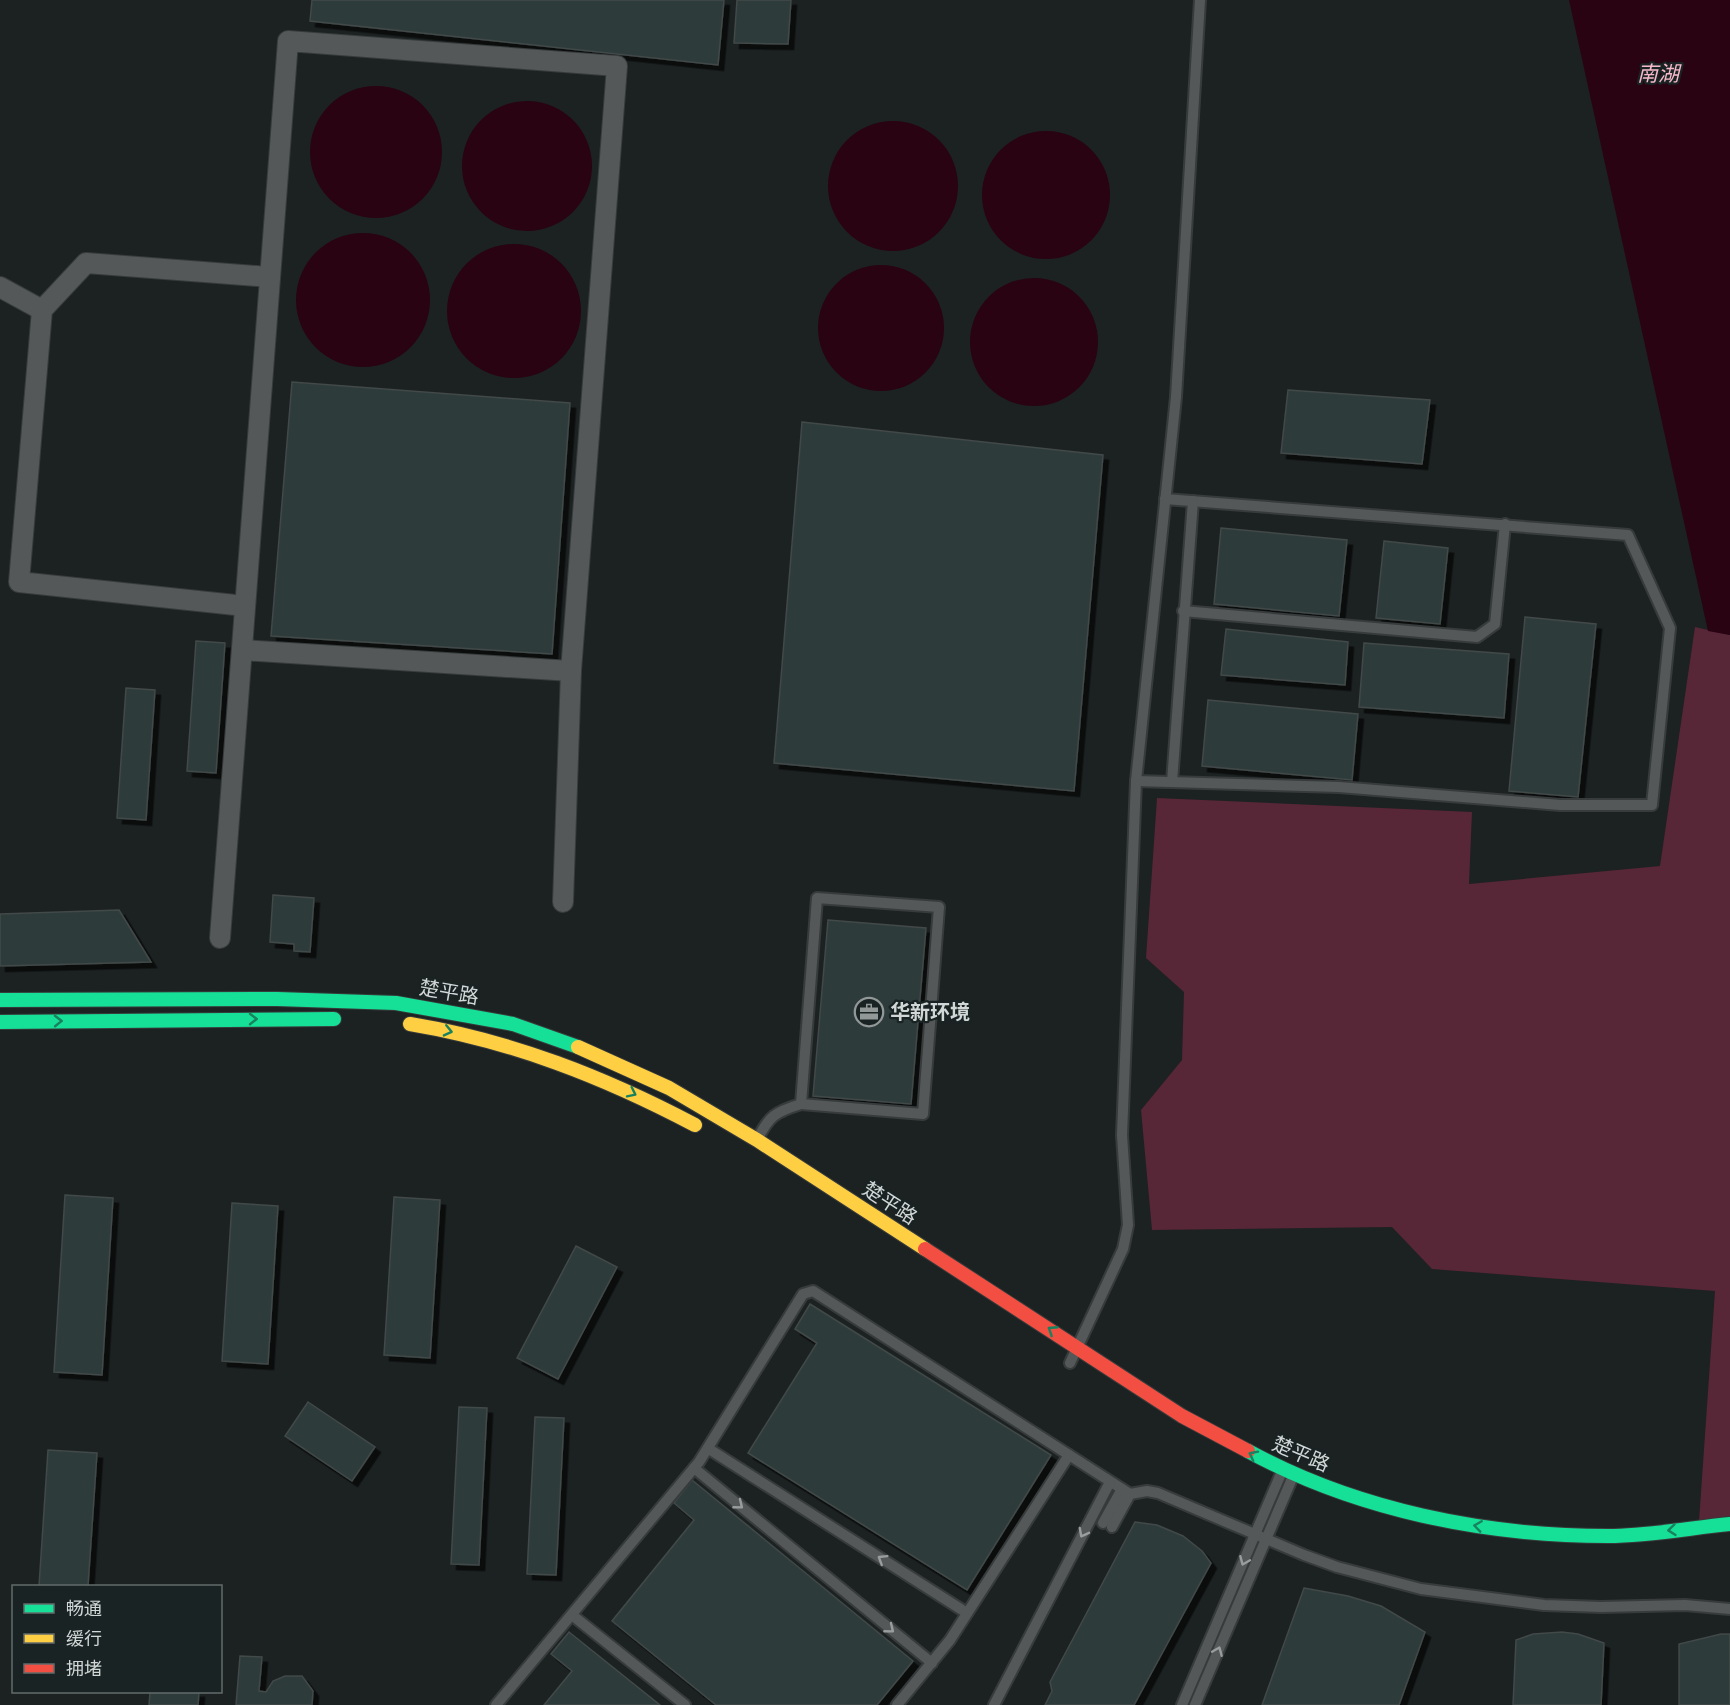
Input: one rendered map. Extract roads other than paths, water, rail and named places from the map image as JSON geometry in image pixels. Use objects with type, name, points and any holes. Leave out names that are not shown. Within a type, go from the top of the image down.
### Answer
[{"type":"main road","name":"楚平路","points":[[0,1000],[278,999],[430,1007],[513,1024],[596,1053],[669,1088],[757,1140],[1078,1346],[1182,1416],[1289,1471],[1399,1510],[1457,1523],[1508,1530],[1609,1536],[1730,1524]]},
{"type":"main road","points":[[0,1022],[350,1020]]},
{"type":"main road","name":"楚平路","points":[[392,1022],[428,1027],[544,1055],[591,1073],[705,1131]]},
{"type":"main road","name":"楚平路","points":[[1262,1479],[1287,1490]]},
{"type":"street","points":[[220,938],[288,40],[617,66],[571,671],[562,902]]},
{"type":"street","points":[[245,606],[19,582],[42,310],[86,263],[270,277]]},
{"type":"street","points":[[0,287],[42,310]]},
{"type":"street","points":[[242,650],[571,671]]},
{"type":"lane","points":[[1070,1363],[1123,1249],[1128,1225],[1122,1135],[1136,781],[1176,397],[1200,0]]},
{"type":"lane","points":[[1136,781],[1339,787],[1560,806],[1652,805],[1670,628],[1628,535],[1165,500]]},
{"type":"lane","points":[[1172,782],[1193,501]]},
{"type":"lane","points":[[1183,611],[1477,638],[1495,624],[1505,524]]},
{"type":"lane","points":[[757,1140],[766,1121],[773,1115],[801,1104],[923,1114],[939,908],[817,898],[801,1104]]},
{"type":"lane","points":[[496,1705],[709,1449],[804,1294],[813,1291],[1126,1491],[1147,1491],[1164,1495],[1260,1538],[1366,1575],[1450,1594],[1553,1606],[1685,1605],[1730,1609]]},
{"type":"lane","points":[[709,1449],[967,1613]]},
{"type":"lane","points":[[897,1705],[932,1663],[967,1613],[1069,1455]]},
{"type":"lane","points":[[694,1468],[932,1663]]},
{"type":"lane","points":[[1182,1705],[1260,1538],[1287,1490],[1289,1471]]},
{"type":"lane","points":[[994,1705],[1110,1482]]},
{"type":"lane","points":[[1107,1525],[1126,1491]]},
{"type":"lane","points":[[1195,1705],[1260,1538]]},
{"type":"lane","points":[[572,1614],[685,1705]]},
{"type":"water","name":"南湖","points":[[1569,0],[1730,0],[1730,635],[1708,631]]},
{"type":"water","points":[[376,86],[401,91],[413,97],[431,115],[437,127],[442,152],[437,177],[431,189],[413,207],[401,213],[376,218],[351,213],[339,207],[321,189],[315,177],[310,152],[315,127],[321,115],[339,97],[351,91]]},
{"type":"water","points":[[527,101],[552,106],[573,120],[587,141],[592,166],[587,191],[573,212],[552,226],[527,231],[502,226],[481,212],[467,191],[462,166],[467,141],[481,120],[502,106]]},
{"type":"water","points":[[893,121],[918,126],[939,140],[953,161],[958,186],[953,211],[939,232],[918,246],[893,251],[868,246],[847,232],[833,211],[828,186],[833,161],[847,140],[868,126]]},
{"type":"water","points":[[1046,131],[1070,136],[1091,150],[1105,171],[1110,195],[1105,219],[1091,240],[1070,254],[1046,259],[1022,254],[1001,240],[987,219],[982,195],[987,171],[1001,150],[1022,136]]},
{"type":"water","points":[[363,233],[389,238],[410,253],[425,274],[430,300],[425,326],[410,347],[389,362],[363,367],[337,362],[316,347],[301,326],[296,300],[301,274],[316,253],[337,238]]},
{"type":"water","points":[[514,244],[540,249],[561,264],[576,285],[581,311],[576,337],[561,358],[540,373],[514,378],[488,373],[467,358],[452,337],[447,311],[452,285],[467,264],[488,249]]},
{"type":"water","points":[[881,265],[905,270],[925,284],[939,304],[944,328],[939,352],[925,372],[905,386],[881,391],[857,386],[837,372],[823,352],[818,328],[823,304],[837,284],[857,270]]},
{"type":"water","points":[[1034,278],[1058,283],[1079,297],[1093,318],[1098,342],[1093,366],[1079,387],[1058,401],[1034,406],[1010,401],[989,387],[975,366],[970,342],[975,318],[989,297],[1010,283]]},
{"type":"place","name":"华新环境","points":[[869,1012]]}]
